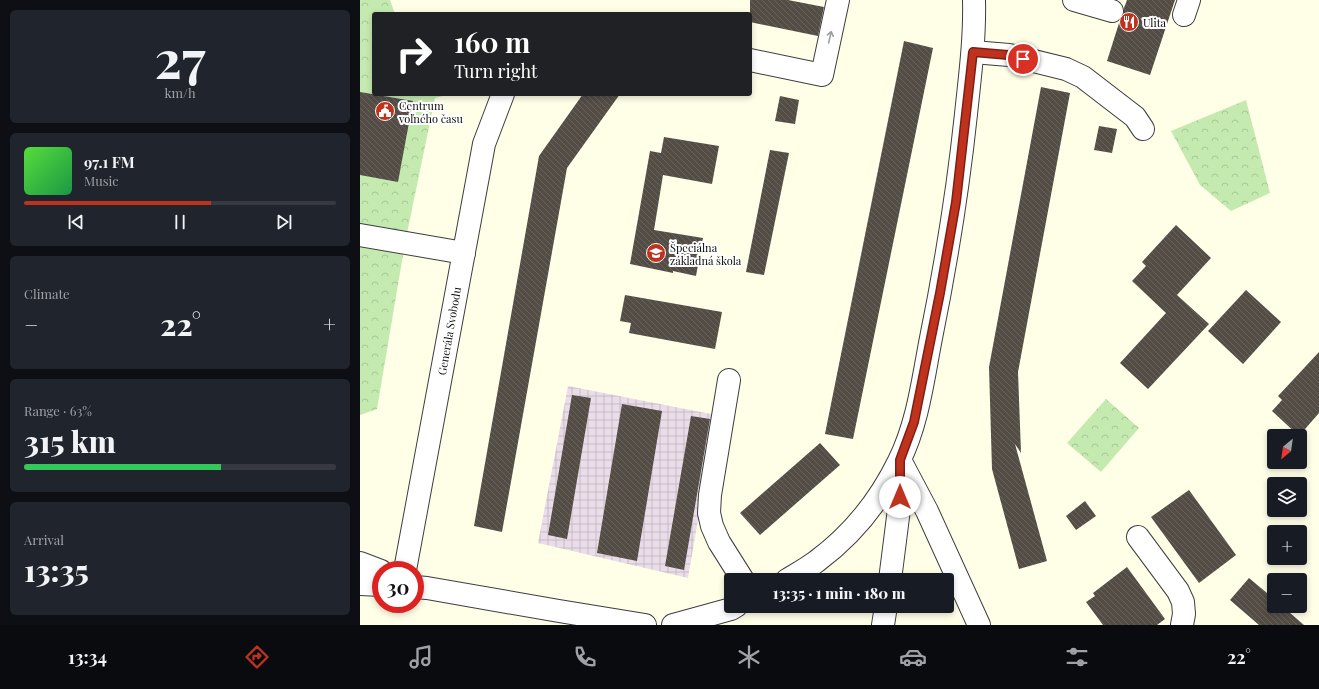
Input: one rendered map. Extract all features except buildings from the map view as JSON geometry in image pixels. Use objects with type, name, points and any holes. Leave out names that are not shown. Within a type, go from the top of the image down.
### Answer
[{"type":"street","points":[[752,60],[822,75],[838,0]]},
{"type":"street","points":[[799,573],[817,562],[844,539],[870,508],[900,460],[914,422],[940,293],[956,202],[973,52],[975,20],[974,0]]},
{"type":"street","points":[[1074,0],[1112,11]]},
{"type":"street","points":[[973,52],[1008,55],[1066,70],[1083,77],[1135,117],[1143,129]]},
{"type":"street","name":"Generála Svobodu","points":[[407,561],[484,144],[503,96]]},
{"type":"street","points":[[360,235],[464,253]]},
{"type":"street","points":[[729,380],[710,495],[709,513],[719,542],[739,573]]},
{"type":"street","points":[[891,573],[900,509],[900,460]]},
{"type":"street","points":[[900,460],[927,511],[979,625]]},
{"type":"street","points":[[1138,537],[1178,591],[1183,602],[1184,614],[1182,625]]},
{"type":"street","points":[[360,563],[372,568]]},
{"type":"street","points":[[360,584],[372,585]]},
{"type":"street","points":[[424,587],[559,612],[645,625]]},
{"type":"street","points":[[673,625],[724,611]]},
{"type":"street","points":[[883,625],[885,613]]},
{"type":"shaded area","points":[[568,386],[716,415],[688,578],[538,543]]},
{"type":"green space","points":[[360,0],[390,0],[394,12],[372,12],[372,96],[442,96],[435,98],[405,243],[377,409],[360,415]]},
{"type":"green space","points":[[1246,100],[1270,193],[1231,211],[1200,185],[1171,131]]},
{"type":"green space","points":[[1106,399],[1139,428],[1101,472],[1067,443]]},
{"type":"place","name":"Ulita","points":[[1129,22]]},
{"type":"place","name":"Centrum voľného času","points":[[385,111]]},
{"type":"place","name":"Špeciálna základná škola","points":[[656,253]]},
{"type":"route","points":[[900,497],[900,460],[914,422],[940,293],[956,202],[973,52],[1008,55],[1023,59]]}]
